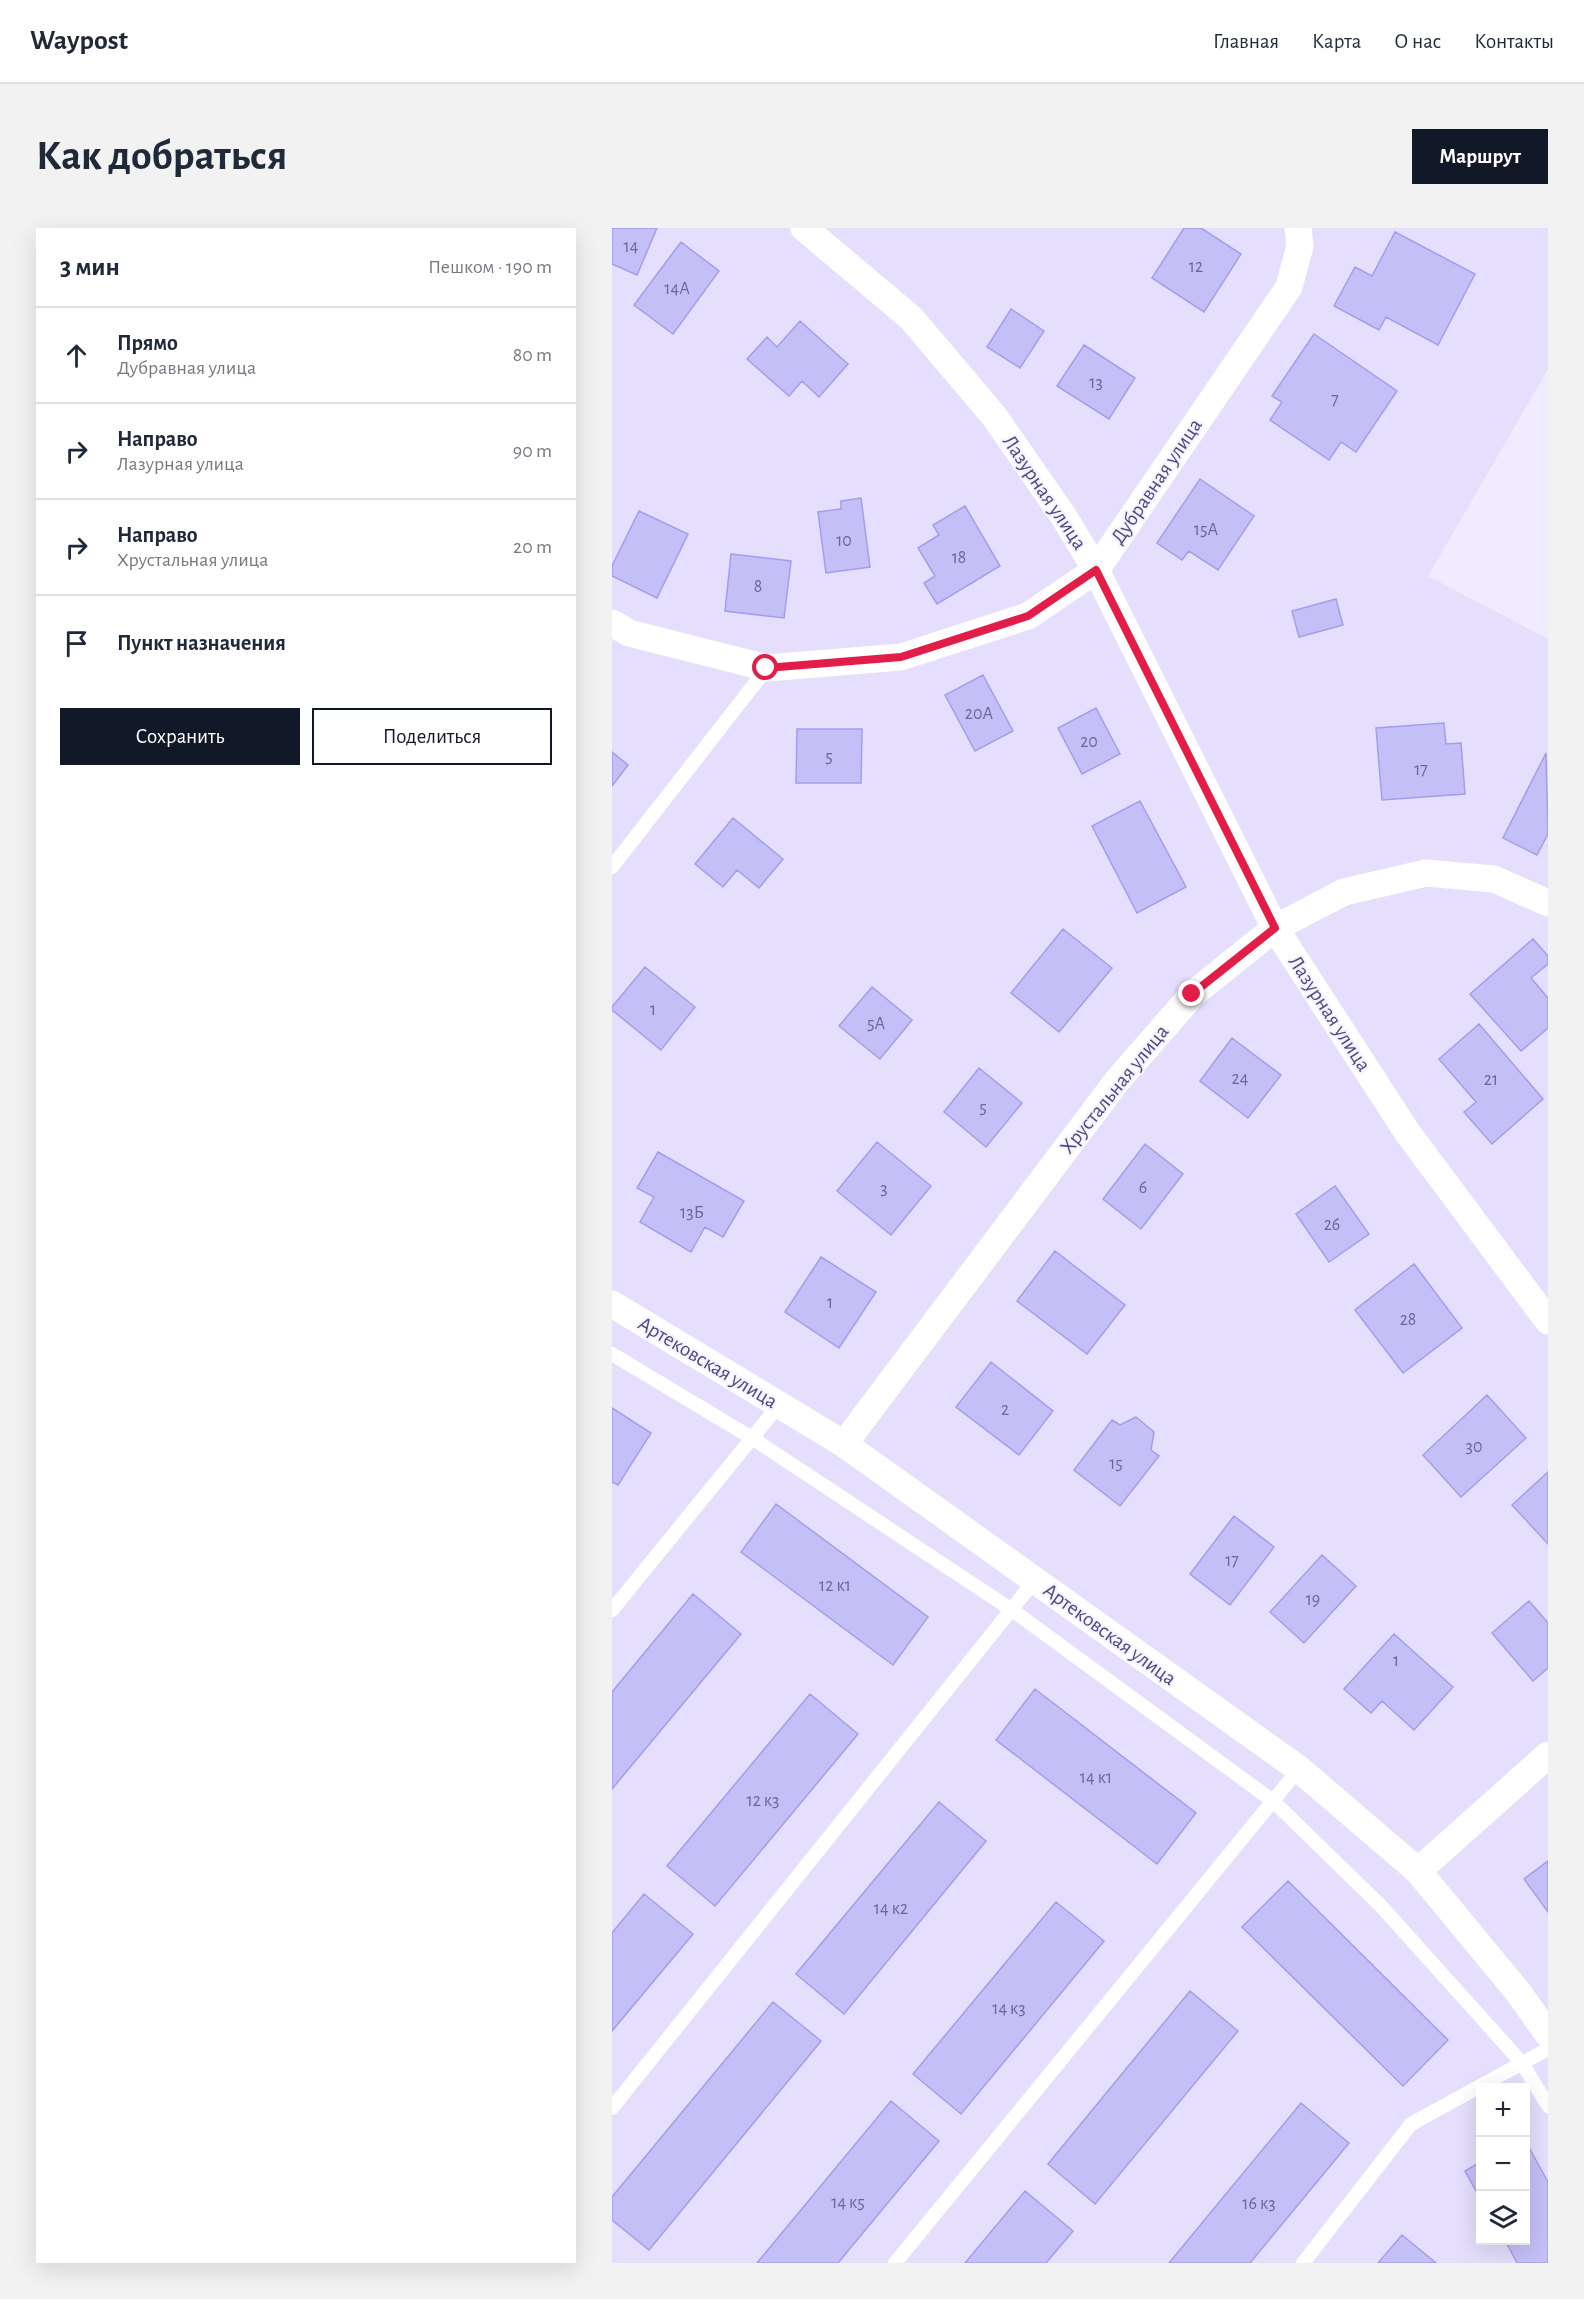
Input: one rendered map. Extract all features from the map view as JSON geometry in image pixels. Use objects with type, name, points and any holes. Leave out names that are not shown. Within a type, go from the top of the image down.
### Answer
[{"type":"street","name":"Лазурная улица","points":[[804,228],[911,318],[994,416],[1064,517],[1096,570],[1275,928],[1407,1132],[1548,1321]]},
{"type":"street","name":"Дубравная улица","points":[[612,622],[629,633],[766,668],[901,657],[1028,616],[1096,570],[1289,287],[1300,246],[1298,228]]},
{"type":"street","name":"Хрустальная улица","points":[[844,1444],[1117,1081],[1192,994],[1275,928],[1344,892],[1426,873],[1494,879],[1548,903]]},
{"type":"street","name":"Артековская улица","points":[[612,1304],[844,1444],[1299,1769],[1418,1871],[1518,1992],[1548,2034]]},
{"type":"street","points":[[1418,1871],[1548,1755]]},
{"type":"lane","points":[[612,867],[766,668]]},
{"type":"lane","points":[[612,1354],[752,1438],[1012,1610],[1273,1801],[1381,1906],[1522,2063],[1548,2106]]},
{"type":"lane","points":[[612,1610],[779,1405]]},
{"type":"lane","points":[[612,2108],[1035,1580]]},
{"type":"lane","points":[[896,2263],[1299,1769]]},
{"type":"lane","points":[[1303,2263],[1411,2124],[1548,2049]]},
{"type":"shaded area","points":[[612,228],[1548,228],[1548,369],[1428,576],[1548,639],[1548,2263],[612,2263]]},
{"type":"building","points":[[612,228],[657,228],[637,275],[612,264]]},
{"type":"building","points":[[1184,228],[1201,228],[1241,254],[1204,312],[1152,278]]},
{"type":"building","points":[[1395,232],[1475,274],[1438,345],[1386,317],[1379,330],[1334,306],[1355,267],[1372,276]]},
{"type":"building","points":[[681,242],[719,271],[673,334],[634,305]]},
{"type":"building","points":[[1011,309],[1044,331],[1020,368],[987,347]]},
{"type":"building","points":[[800,321],[848,364],[819,397],[802,381],[789,396],[747,359],[767,337],[777,347]]},
{"type":"building","points":[[1314,334],[1397,391],[1356,452],[1341,442],[1329,460],[1270,420],[1282,402],[1272,396]]},
{"type":"building","points":[[1084,345],[1135,378],[1109,419],[1057,386]]},
{"type":"building","points":[[1200,479],[1254,516],[1218,570],[1189,551],[1182,560],[1157,543]]},
{"type":"building","points":[[861,498],[870,567],[826,573],[818,512],[841,509],[841,501]]},
{"type":"building","points":[[965,506],[1000,566],[937,604],[924,583],[935,576],[918,548],[939,535],[933,525]]},
{"type":"building","points":[[639,511],[688,534],[657,598],[612,576],[612,566]]},
{"type":"building","points":[[731,554],[791,561],[784,618],[725,611]]},
{"type":"building","points":[[1336,599],[1343,625],[1299,637],[1292,611]]},
{"type":"building","points":[[983,675],[1013,731],[975,751],[945,695]]},
{"type":"building","points":[[1096,708],[1120,754],[1082,774],[1058,728]]},
{"type":"building","points":[[1444,723],[1446,744],[1461,743],[1465,794],[1382,800],[1376,728]]},
{"type":"building","points":[[797,729],[862,729],[861,783],[796,783]]},
{"type":"building","points":[[612,752],[628,765],[612,786]]},
{"type":"building","points":[[1546,753],[1548,834],[1537,855],[1503,838]]},
{"type":"building","points":[[1140,801],[1186,887],[1137,913],[1092,826]]},
{"type":"building","points":[[733,818],[783,859],[759,888],[737,870],[723,887],[695,864]]},
{"type":"building","points":[[1063,929],[1112,968],[1059,1032],[1011,993]]},
{"type":"building","points":[[1533,939],[1548,956],[1548,964],[1531,978],[1548,998],[1548,1028],[1521,1051],[1470,994]]},
{"type":"building","points":[[645,967],[695,1007],[661,1050],[612,1010],[612,1007]]},
{"type":"building","points":[[872,987],[912,1020],[880,1059],[839,1026]]},
{"type":"building","points":[[1479,1024],[1543,1099],[1492,1144],[1464,1112],[1476,1102],[1439,1059]]},
{"type":"building","points":[[1232,1038],[1281,1075],[1248,1118],[1200,1081]]},
{"type":"building","points":[[979,1068],[1022,1103],[986,1147],[944,1112]]},
{"type":"building","points":[[877,1142],[931,1186],[891,1235],[837,1191]]},
{"type":"building","points":[[1145,1144],[1183,1174],[1141,1229],[1103,1199]]},
{"type":"building","points":[[658,1152],[744,1201],[723,1237],[705,1227],[691,1252],[640,1222],[654,1197],[637,1188]]},
{"type":"building","points":[[1335,1186],[1369,1234],[1329,1262],[1296,1214]]},
{"type":"building","points":[[1055,1251],[1125,1305],[1087,1354],[1017,1301]]},
{"type":"building","points":[[821,1257],[876,1292],[839,1348],[785,1312]]},
{"type":"building","points":[[1414,1264],[1462,1328],[1403,1373],[1355,1310]]},
{"type":"building","points":[[991,1362],[1053,1411],[1019,1455],[956,1407]]},
{"type":"building","points":[[1487,1395],[1526,1438],[1461,1497],[1423,1455]]},
{"type":"building","points":[[612,1408],[651,1433],[618,1485],[612,1482]]},
{"type":"building","points":[[1136,1417],[1154,1432],[1151,1450],[1159,1456],[1120,1506],[1074,1470],[1112,1420],[1120,1425]]},
{"type":"building","points":[[1548,1472],[1548,1544],[1512,1505]]},
{"type":"building","points":[[776,1504],[928,1617],[893,1665],[741,1552]]},
{"type":"building","points":[[1234,1516],[1274,1547],[1230,1605],[1190,1574]]},
{"type":"building","points":[[1322,1555],[1356,1586],[1304,1643],[1270,1612]]},
{"type":"building","points":[[693,1594],[741,1634],[612,1789],[612,1692]]},
{"type":"building","points":[[1529,1601],[1548,1623],[1548,1668],[1533,1681],[1492,1633]]},
{"type":"building","points":[[1394,1634],[1453,1687],[1414,1730],[1382,1701],[1371,1713],[1344,1689]]},
{"type":"building","points":[[1035,1689],[1196,1813],[1157,1864],[996,1740]]},
{"type":"building","points":[[810,1694],[858,1734],[715,1906],[667,1866]]},
{"type":"building","points":[[939,1802],[986,1841],[844,2014],[796,1974]]},
{"type":"building","points":[[1548,1861],[1548,1912],[1524,1879]]},
{"type":"building","points":[[1288,1881],[1448,2040],[1403,2086],[1242,1927]]},
{"type":"building","points":[[644,1894],[693,1934],[612,2031],[612,1933]]},
{"type":"building","points":[[1056,1902],[1104,1941],[961,2114],[913,2074]]},
{"type":"building","points":[[1190,1991],[1238,2031],[1095,2204],[1048,2164]]},
{"type":"building","points":[[773,2002],[821,2041],[649,2250],[612,2220],[612,2197]]},
{"type":"building","points":[[891,2101],[939,2141],[838,2263],[757,2263]]},
{"type":"building","points":[[1301,2103],[1349,2143],[1250,2263],[1169,2263]]},
{"type":"building","points":[[1530,2149],[1548,2182],[1548,2263],[1517,2263],[1508,2245],[1530,2245]]},
{"type":"building","points":[[1476,2164],[1476,2191],[1465,2171]]},
{"type":"building","points":[[1025,2191],[1073,2231],[1046,2263],[965,2263]]},
{"type":"building","points":[[1402,2235],[1436,2263],[1378,2263]]},
{"type":"route","points":[[766,668],[901,657],[1028,616],[1096,570],[1275,928],[1192,994]]}]
